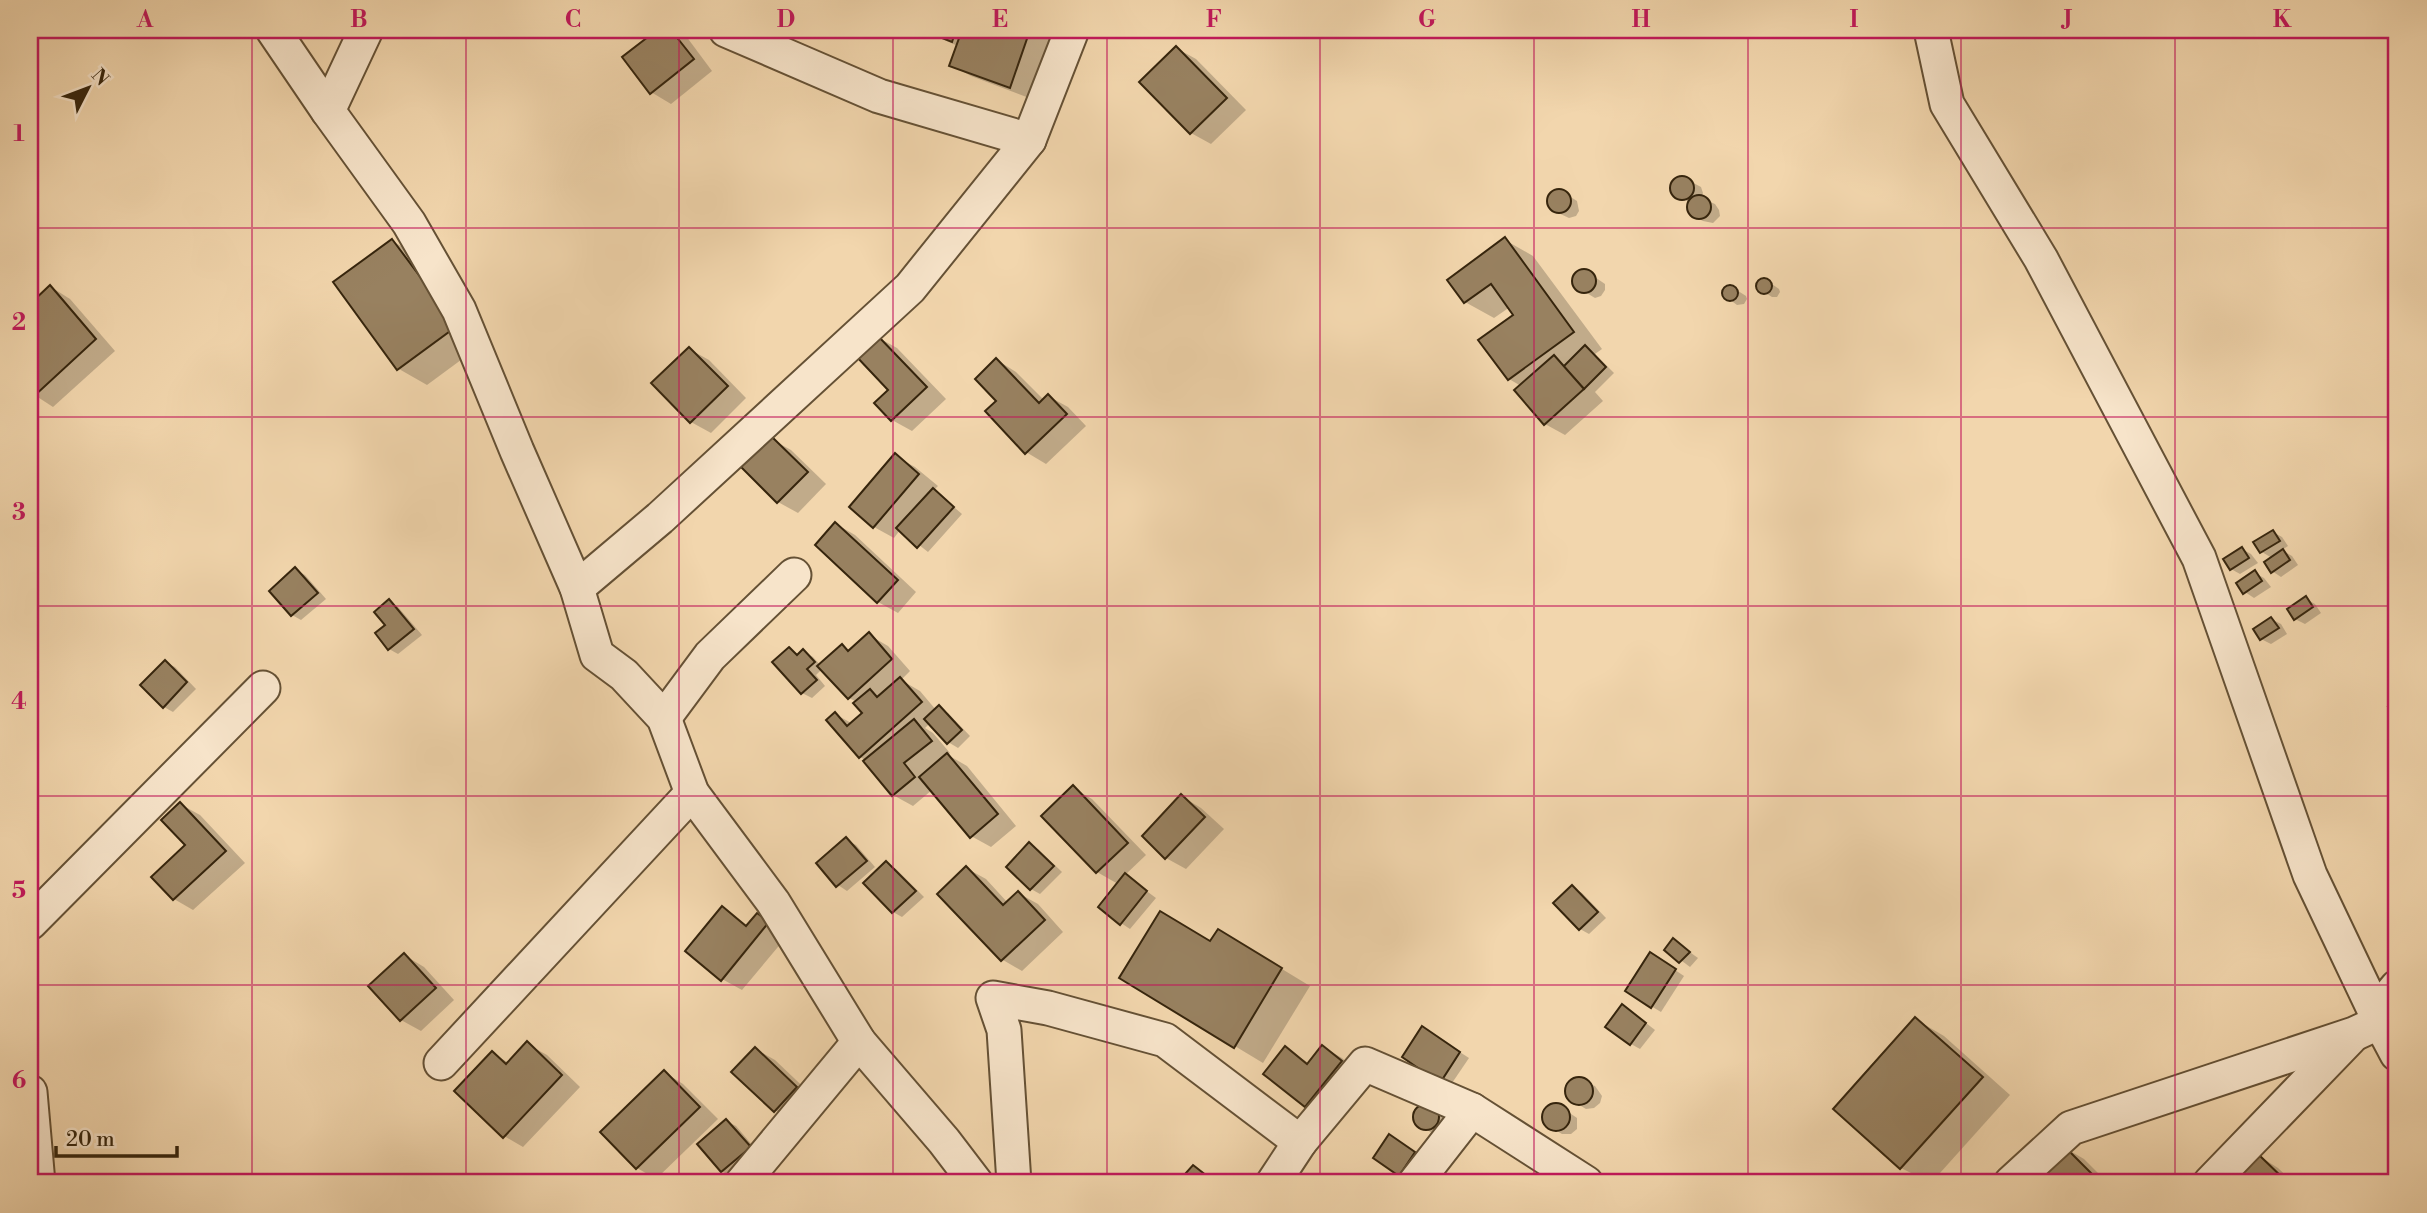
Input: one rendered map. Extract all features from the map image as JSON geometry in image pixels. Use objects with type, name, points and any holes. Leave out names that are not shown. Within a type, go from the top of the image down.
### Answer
[{"type":"street","points":[[272,30],[408,223],[459,310],[517,451],[578,588],[597,654],[624,675],[664,718],[692,793],[773,902],[859,1042],[944,1141],[976,1183]]},
{"type":"street","points":[[328,111],[366,30]]},
{"type":"street","points":[[726,30],[879,96],[1029,140]]},
{"type":"street","points":[[578,588],[660,518],[910,288],[1029,140],[1072,30]]},
{"type":"street","points":[[1931,30],[1947,104],[2041,259],[2199,558],[2310,875],[2370,1023],[2397,1054]]},
{"type":"street","points":[[664,718],[710,656],[794,575]]},
{"type":"street","points":[[30,923],[263,688]]},
{"type":"street","points":[[441,1063],[692,793]]},
{"type":"street","points":[[2210,1183],[2370,1023],[2397,987]]},
{"type":"street","points":[[1014,1183],[1004,1030],[993,998],[1048,1008],[1165,1040],[1300,1142]]},
{"type":"street","points":[[2011,1183],[2071,1128],[2370,1023]]},
{"type":"street","points":[[742,1183],[859,1042]]},
{"type":"street","points":[[1273,1183],[1300,1142],[1365,1063],[1472,1110],[1586,1183]]},
{"type":"street","points":[[30,1094],[38,1183]]},
{"type":"street","points":[[1415,1183],[1472,1110]]},
{"type":"building","points":[[657,30],[671,30],[694,59],[650,94],[622,57]]},
{"type":"building","points":[[922,30],[956,30],[952,42]]},
{"type":"building","points":[[962,30],[1030,30],[1010,88],[949,66]]},
{"type":"building","points":[[1176,46],[1227,98],[1190,134],[1139,82]]},
{"type":"building","points":[[1682,176],[1693,183],[1694,188],[1687,199],[1682,200],[1671,193],[1670,188],[1677,177]]},
{"type":"building","points":[[1559,189],[1568,192],[1571,201],[1568,210],[1559,213],[1550,210],[1547,201],[1550,192]]},
{"type":"building","points":[[1699,195],[1708,198],[1711,207],[1708,216],[1699,219],[1690,216],[1687,207],[1690,198]]},
{"type":"building","points":[[1505,237],[1574,332],[1508,380],[1478,340],[1513,315],[1491,284],[1464,303],[1447,280]]},
{"type":"building","points":[[392,239],[457,326],[397,370],[333,282]]},
{"type":"building","points":[[1584,269],[1593,272],[1596,281],[1593,290],[1584,293],[1575,290],[1572,281],[1575,272]]},
{"type":"building","points":[[1764,278],[1770,280],[1770,292],[1764,294],[1758,292],[1756,286],[1758,280]]},
{"type":"building","points":[[50,285],[96,339],[32,398],[30,304]]},
{"type":"building","points":[[1730,285],[1736,287],[1736,299],[1730,301],[1724,299],[1722,293],[1724,287]]},
{"type":"building","points":[[877,335],[927,387],[891,421],[874,403],[888,390],[855,355]]},
{"type":"building","points":[[1585,345],[1606,367],[1584,389],[1563,367]]},
{"type":"building","points":[[689,347],[728,386],[690,423],[651,383]]},
{"type":"building","points":[[1554,355],[1584,389],[1544,425],[1514,390]]},
{"type":"building","points":[[996,358],[1039,403],[1048,394],[1067,414],[1025,454],[985,411],[996,401],[975,379]]},
{"type":"building","points":[[771,436],[808,472],[777,503],[741,467]]},
{"type":"building","points":[[895,453],[919,474],[873,528],[849,507]]},
{"type":"building","points":[[933,488],[954,507],[917,548],[896,528]]},
{"type":"building","points":[[835,522],[898,580],[877,603],[815,545]]},
{"type":"building","points":[[2273,530],[2280,541],[2260,553],[2253,542]]},
{"type":"building","points":[[2242,547],[2249,558],[2230,570],[2223,559]]},
{"type":"building","points":[[2283,549],[2290,560],[2271,573],[2264,562]]},
{"type":"building","points":[[295,567],[318,593],[291,616],[269,591]]},
{"type":"building","points":[[2255,570],[2262,581],[2243,594],[2236,583]]},
{"type":"building","points":[[2306,596],[2313,607],[2294,620],[2287,609]]},
{"type":"building","points":[[389,599],[414,629],[388,650],[375,633],[385,625],[374,612]]},
{"type":"building","points":[[2271,617],[2279,628],[2260,640],[2253,629]]},
{"type":"building","points":[[869,632],[892,659],[848,699],[817,666],[842,644],[848,651]]},
{"type":"building","points":[[789,647],[797,655],[803,649],[815,662],[807,669],[817,680],[801,694],[772,662]]},
{"type":"building","points":[[165,660],[187,682],[163,708],[140,685]]},
{"type":"building","points":[[900,677],[922,702],[859,758],[826,720],[835,712],[847,726],[862,713],[853,703],[870,689],[877,697]]},
{"type":"building","points":[[2397,702],[2397,723],[2388,707]]},
{"type":"building","points":[[939,705],[962,730],[947,744],[924,719]]},
{"type":"building","points":[[914,719],[932,741],[904,763],[915,777],[892,796],[863,761]]},
{"type":"building","points":[[947,753],[998,814],[970,838],[919,777]]},
{"type":"building","points":[[1073,785],[1128,843],[1096,873],[1041,816]]},
{"type":"building","points":[[1181,794],[1205,817],[1165,859],[1142,836]]},
{"type":"building","points":[[180,802],[226,851],[173,900],[151,877],[185,845],[161,820]]},
{"type":"building","points":[[846,837],[867,861],[836,887],[816,863]]},
{"type":"building","points":[[1029,842],[1054,866],[1030,890],[1006,867]]},
{"type":"building","points":[[886,861],[916,891],[892,913],[863,883]]},
{"type":"building","points":[[966,866],[1003,905],[1018,891],[1045,920],[1001,961],[937,894]]},
{"type":"building","points":[[1125,873],[1147,891],[1120,925],[1098,907]]},
{"type":"building","points":[[1572,885],[1598,912],[1579,930],[1553,903]]},
{"type":"building","points":[[722,906],[746,926],[757,913],[769,922],[721,981],[685,951]]},
{"type":"building","points":[[1160,911],[1210,941],[1218,929],[1282,968],[1234,1048],[1119,978]]},
{"type":"building","points":[[1673,938],[1690,952],[1679,963],[1664,950]]},
{"type":"building","points":[[1650,952],[1676,969],[1651,1008],[1625,991]]},
{"type":"building","points":[[404,953],[436,988],[400,1021],[368,986]]},
{"type":"building","points":[[1622,1004],[1646,1023],[1630,1045],[1605,1027]]},
{"type":"building","points":[[1915,1017],[1983,1077],[1900,1169],[1833,1109]]},
{"type":"building","points":[[1422,1026],[1460,1052],[1440,1083],[1402,1057]]},
{"type":"building","points":[[527,1041],[562,1075],[503,1138],[454,1091],[492,1051],[506,1064]]},
{"type":"building","points":[[1322,1045],[1342,1061],[1305,1107],[1263,1074],[1285,1046],[1307,1064]]},
{"type":"building","points":[[755,1047],[797,1087],[774,1112],[731,1072]]},
{"type":"building","points":[[664,1070],[700,1107],[636,1169],[600,1132]]},
{"type":"building","points":[[1579,1077],[1589,1081],[1593,1091],[1589,1101],[1579,1105],[1569,1101],[1565,1091],[1569,1081]]},
{"type":"building","points":[[1556,1103],[1566,1107],[1570,1117],[1566,1127],[1556,1131],[1546,1127],[1542,1117],[1546,1107]]},
{"type":"building","points":[[1426,1104],[1435,1108],[1439,1117],[1435,1126],[1426,1130],[1417,1126],[1413,1117],[1417,1108]]},
{"type":"building","points":[[726,1119],[751,1147],[721,1172],[697,1144]]},
{"type":"building","points":[[1389,1134],[1415,1152],[1399,1176],[1373,1158]]},
{"type":"building","points":[[2064,1146],[2101,1183],[2028,1183]]},
{"type":"building","points":[[2258,1154],[2288,1183],[2230,1183]]},
{"type":"building","points":[[1193,1165],[1216,1183],[1177,1183]]}]
